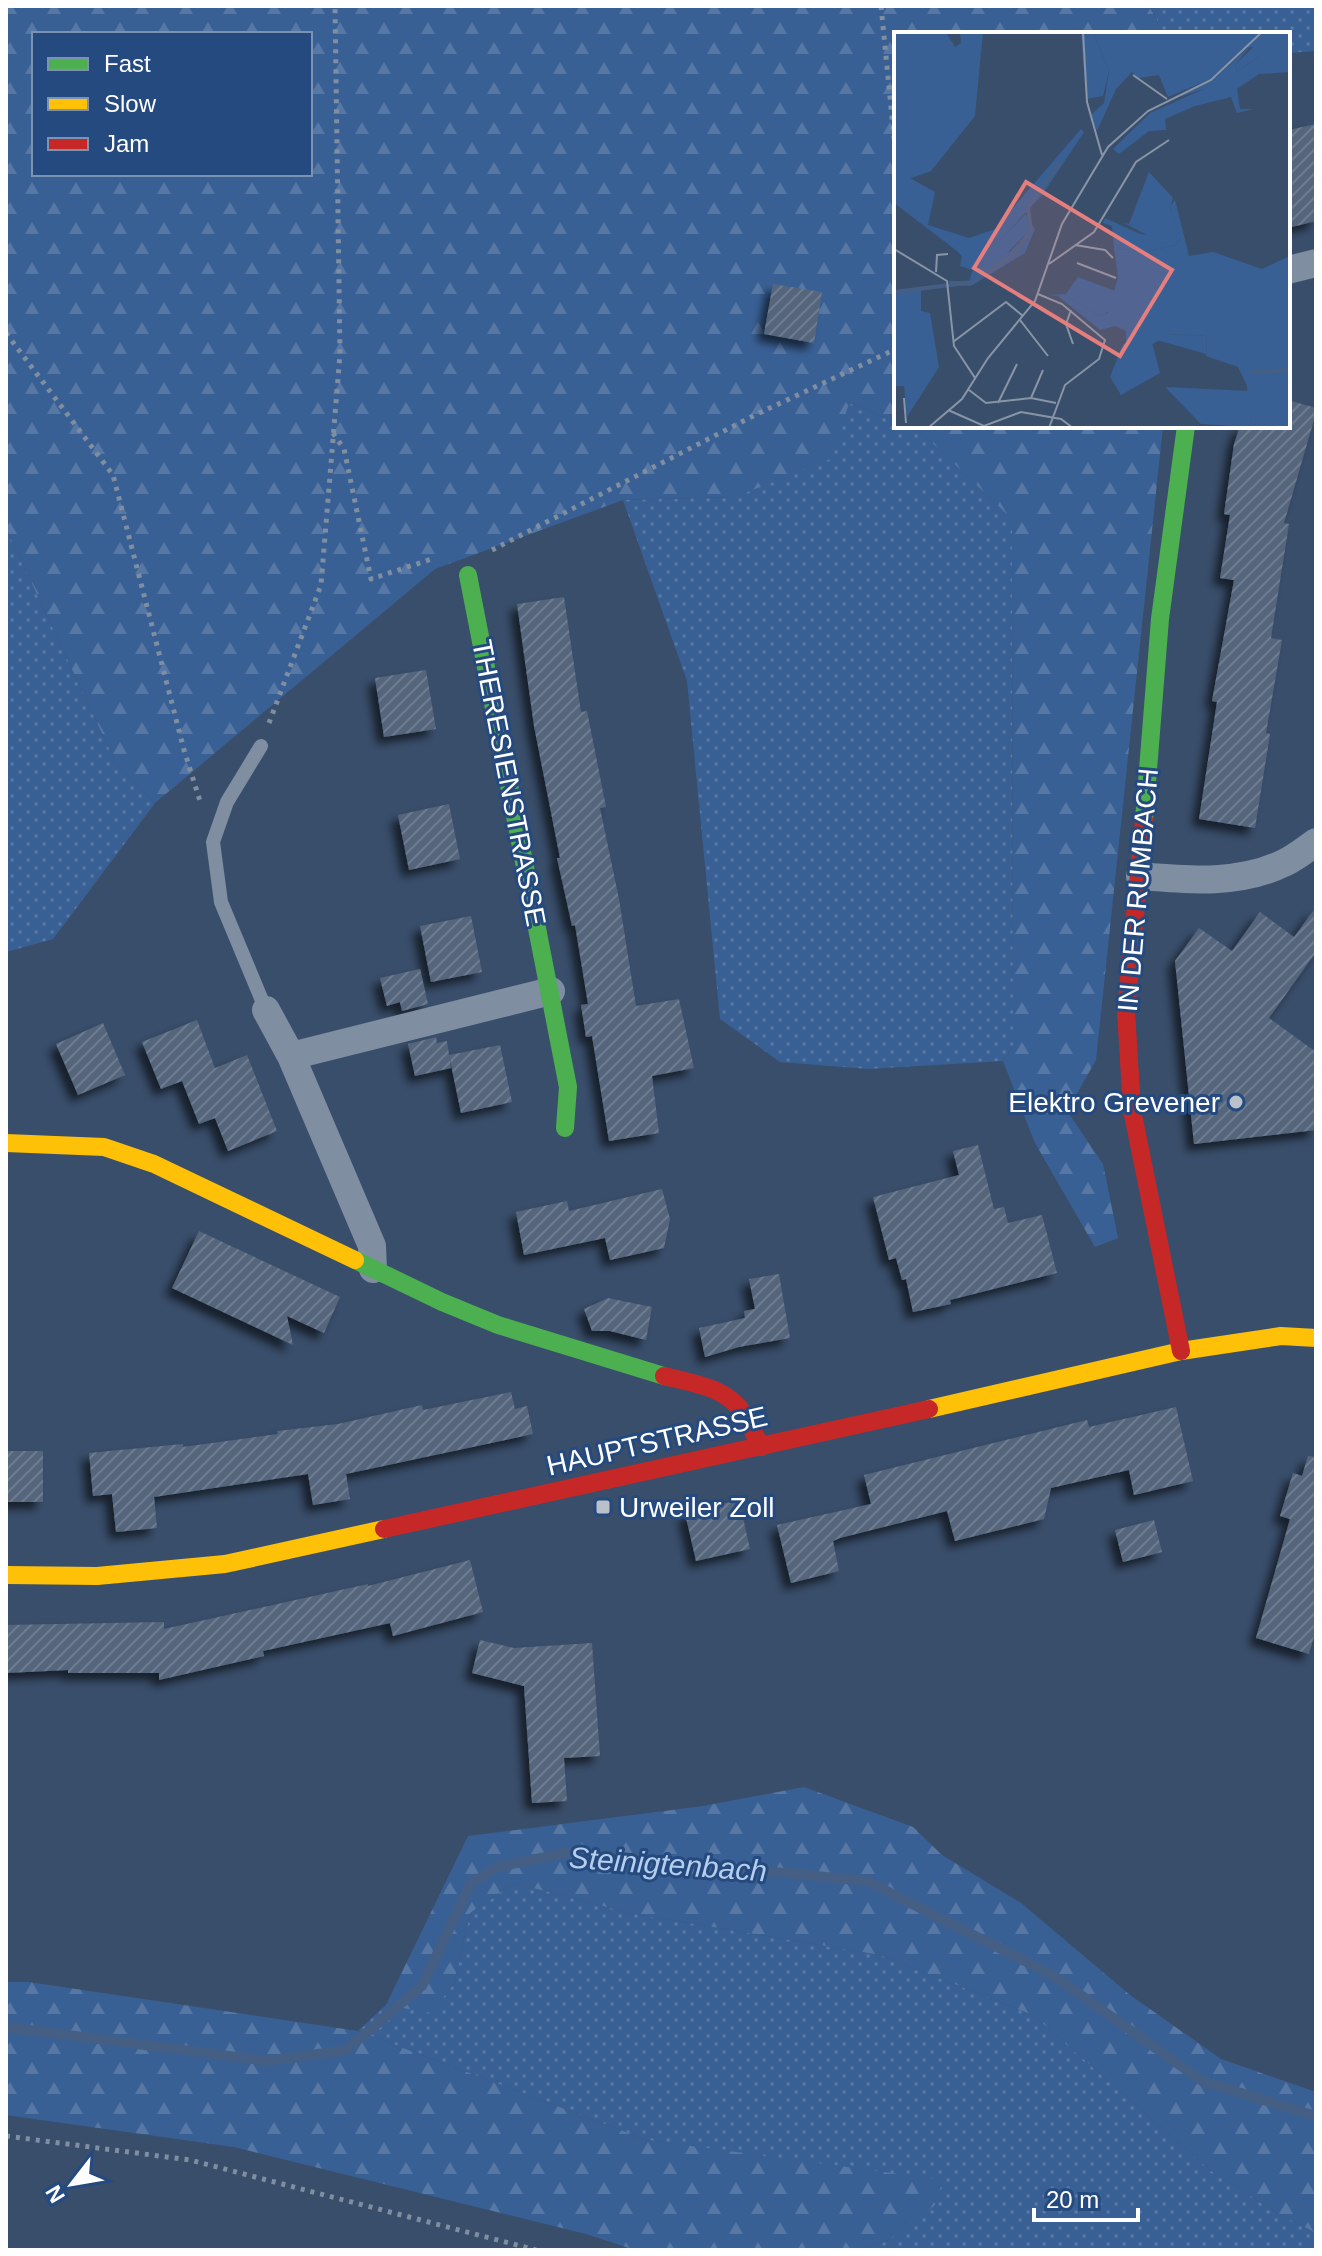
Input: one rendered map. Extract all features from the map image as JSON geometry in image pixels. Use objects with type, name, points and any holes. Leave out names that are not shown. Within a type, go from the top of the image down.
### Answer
[{"type":"street","points":[[1290,270],[1316,263]]},
{"type":"street","name":"IN DER RUMBACH","points":[[1181,1351],[1132,1110],[1126,1011],[1160,619],[1186,428]]},
{"type":"street","name":"THERESIENSTRASSE","points":[[468,575],[568,1087],[565,1128]]},
{"type":"street","points":[[1140,876],[1195,881],[1240,877],[1284,863],[1316,842]]},
{"type":"street","points":[[291,1056],[551,991]]},
{"type":"street","points":[[266,1010],[291,1056],[372,1246],[373,1269]]},
{"type":"street","points":[[6,1143],[104,1147],[154,1164],[442,1302],[498,1325],[712,1389],[728,1397],[742,1410],[761,1447]]},
{"type":"street","name":"HAUPTSTRASSE","points":[[6,1575],[97,1576],[225,1564],[1181,1351],[1281,1336],[1316,1338]]},
{"type":"lane","points":[[261,746],[227,802],[213,842],[221,902],[266,1010]]},
{"type":"path","points":[[261,746],[321,585],[340,354],[335,6]]},
{"type":"path","points":[[881,6],[894,138]]},
{"type":"path","points":[[6,333],[113,475],[184,750],[213,842]]},
{"type":"path","points":[[333,433],[344,449],[371,579],[454,552],[468,575],[490,551],[757,414],[894,350]]},
{"type":"path","points":[[6,2136],[190,2160],[536,2250]]},
{"type":"green space","points":[[6,6],[1149,6],[1157,20],[1159,32],[894,32],[894,421],[849,403],[831,459],[735,497],[623,500],[435,569],[155,803],[116,763],[6,528]]},
{"type":"green space","points":[[1150,6],[1316,6],[1316,51],[1290,53],[1290,32],[1159,32]]},
{"type":"green space","points":[[849,403],[894,421],[894,428],[912,428],[921,432],[1012,519],[1013,1046],[1003,1061],[868,1069],[780,1062],[720,1019],[687,681],[623,500],[735,497]]},
{"type":"green space","points":[[912,428],[1163,428],[1096,1060],[1067,1111],[1103,1164],[1118,1238],[1095,1247],[1035,1143],[1003,1061],[1013,1046],[1012,519],[921,432]]},
{"type":"green space","points":[[6,528],[116,763],[155,803],[53,939],[6,952]]},
{"type":"green space","points":[[804,1787],[913,1827],[942,1855],[1021,1903],[1130,1995],[1221,2059],[1316,2092],[1316,2233],[1274,2211],[1210,2170],[1033,2015],[880,1955],[630,1913],[514,1883],[470,1913],[454,1984],[431,2013],[386,2005],[468,1836],[703,1806]]},
{"type":"green space","points":[[514,1883],[630,1913],[880,1955],[1033,2015],[1210,2170],[1274,2211],[1316,2233],[1316,2250],[861,2250],[889,2240],[943,2181],[647,2140],[358,2031],[386,2005],[431,2012],[454,1984],[470,1913]]},
{"type":"green space","points":[[6,1982],[29,1982],[358,2031],[647,2140],[943,2180],[935,2205],[889,2240],[861,2250],[635,2250],[586,2234],[234,2147],[6,2115]]},
{"type":"building","points":[[1316,124],[1316,221],[1290,228],[1290,130]]},
{"type":"building","points":[[773,284],[822,292],[814,343],[764,334]]},
{"type":"building","points":[[1290,401],[1316,408],[1284,523],[1289,524],[1271,638],[1282,640],[1266,733],[1270,734],[1255,828],[1199,819],[1217,702],[1212,701],[1234,580],[1220,578],[1230,515],[1224,514],[1234,444],[1239,428],[1290,428]]},
{"type":"building","points":[[564,597],[581,712],[587,711],[606,807],[600,808],[619,899],[636,1006],[679,999],[694,1068],[652,1076],[659,1133],[609,1141],[592,1036],[586,1037],[581,1005],[588,1004],[575,925],[572,926],[557,858],[560,858],[534,726],[517,604]]},
{"type":"building","points":[[426,670],[436,729],[384,737],[375,678]]},
{"type":"building","points":[[449,804],[460,859],[409,870],[398,815]]},
{"type":"building","points":[[1316,907],[1316,952],[1269,1018],[1316,1052],[1316,1130],[1194,1144],[1175,961],[1199,928],[1232,951],[1260,912],[1294,937]]},
{"type":"building","points":[[471,916],[482,972],[431,982],[420,926]]},
{"type":"building","points":[[420,969],[428,1004],[402,1011],[400,1002],[387,1006],[380,978]]},
{"type":"building","points":[[197,1020],[215,1068],[247,1055],[277,1131],[228,1151],[215,1118],[199,1124],[182,1081],[161,1089],[142,1042]]},
{"type":"building","points":[[103,1023],[125,1075],[78,1095],[56,1044]]},
{"type":"building","points":[[436,1037],[437,1043],[447,1041],[451,1068],[415,1076],[408,1044]]},
{"type":"building","points":[[500,1045],[512,1102],[461,1113],[449,1055]]},
{"type":"building","points":[[978,1145],[994,1209],[1004,1207],[1008,1223],[1042,1215],[1057,1273],[913,1312],[906,1279],[902,1280],[896,1258],[889,1260],[873,1197],[959,1175],[953,1151]]},
{"type":"building","points":[[662,1189],[670,1219],[664,1248],[610,1260],[605,1238],[524,1255],[516,1212],[567,1201],[569,1211]]},
{"type":"building","points":[[199,1231],[340,1297],[324,1333],[287,1316],[293,1345],[172,1288]]},
{"type":"building","points":[[779,1274],[790,1338],[705,1357],[699,1328],[745,1318],[744,1311],[755,1309],[749,1279]]},
{"type":"building","points":[[608,1298],[652,1307],[646,1340],[610,1331],[592,1331],[584,1309]]},
{"type":"building","points":[[511,1392],[515,1409],[527,1406],[533,1434],[346,1474],[350,1499],[313,1505],[308,1474],[154,1497],[157,1528],[116,1532],[112,1494],[93,1496],[89,1453],[183,1444],[183,1447],[278,1434],[277,1431],[338,1424],[422,1405],[423,1410]]},
{"type":"building","points":[[1176,1407],[1193,1481],[1134,1495],[1129,1470],[1051,1488],[1044,1519],[955,1541],[947,1511],[840,1538],[833,1541],[839,1571],[791,1583],[777,1525],[871,1504],[864,1475],[1087,1420],[1089,1427]]},
{"type":"building","points":[[6,1451],[43,1451],[43,1502],[6,1502]]},
{"type":"building","points":[[1308,1456],[1316,1457],[1316,1630],[1309,1654],[1256,1638],[1290,1519],[1280,1516],[1293,1473],[1302,1476]]},
{"type":"building","points":[[739,1500],[750,1549],[696,1561],[685,1513]]},
{"type":"building","points":[[1154,1520],[1162,1552],[1123,1562],[1115,1530]]},
{"type":"building","points":[[470,1560],[483,1612],[393,1636],[390,1623],[263,1651],[264,1656],[159,1680],[159,1673],[68,1673],[68,1670],[6,1673],[6,1625],[164,1622],[164,1629],[368,1586]]},
{"type":"building","points":[[480,1640],[514,1648],[592,1643],[600,1756],[564,1758],[567,1801],[532,1803],[524,1686],[472,1673]]},
{"type":"waterway","name":"Steinigtenbach","points":[[6,2027],[268,2061],[346,2050],[422,1986],[471,1883],[498,1867],[570,1852],[867,1881],[1054,1976],[1202,2081],[1316,2116]]},
{"type":"traffic: fast","points":[[1144,820],[1160,619],[1186,428]]},
{"type":"traffic: fast","points":[[468,575],[568,1087],[565,1128]]},
{"type":"traffic: fast","points":[[355,1260],[498,1325],[664,1376]]},
{"type":"traffic: slow","points":[[6,1143],[104,1147],[154,1164],[355,1260]]},
{"type":"traffic: slow","points":[[929,1409],[1181,1351],[1281,1336],[1316,1338]]},
{"type":"traffic: slow","points":[[6,1575],[97,1576],[225,1564],[384,1529]]},
{"type":"traffic: jam","points":[[1144,820],[1126,1011],[1132,1110],[1181,1351]]},
{"type":"traffic: jam","points":[[664,1376],[708,1387],[728,1397],[743,1413],[761,1447]]},
{"type":"traffic: jam","points":[[384,1529],[929,1409]]},
{"type":"place","name":"Elektro Grevener","points":[[1236,1102]]},
{"type":"place","name":"Urweiler Zoll","points":[[603,1507]]}]
